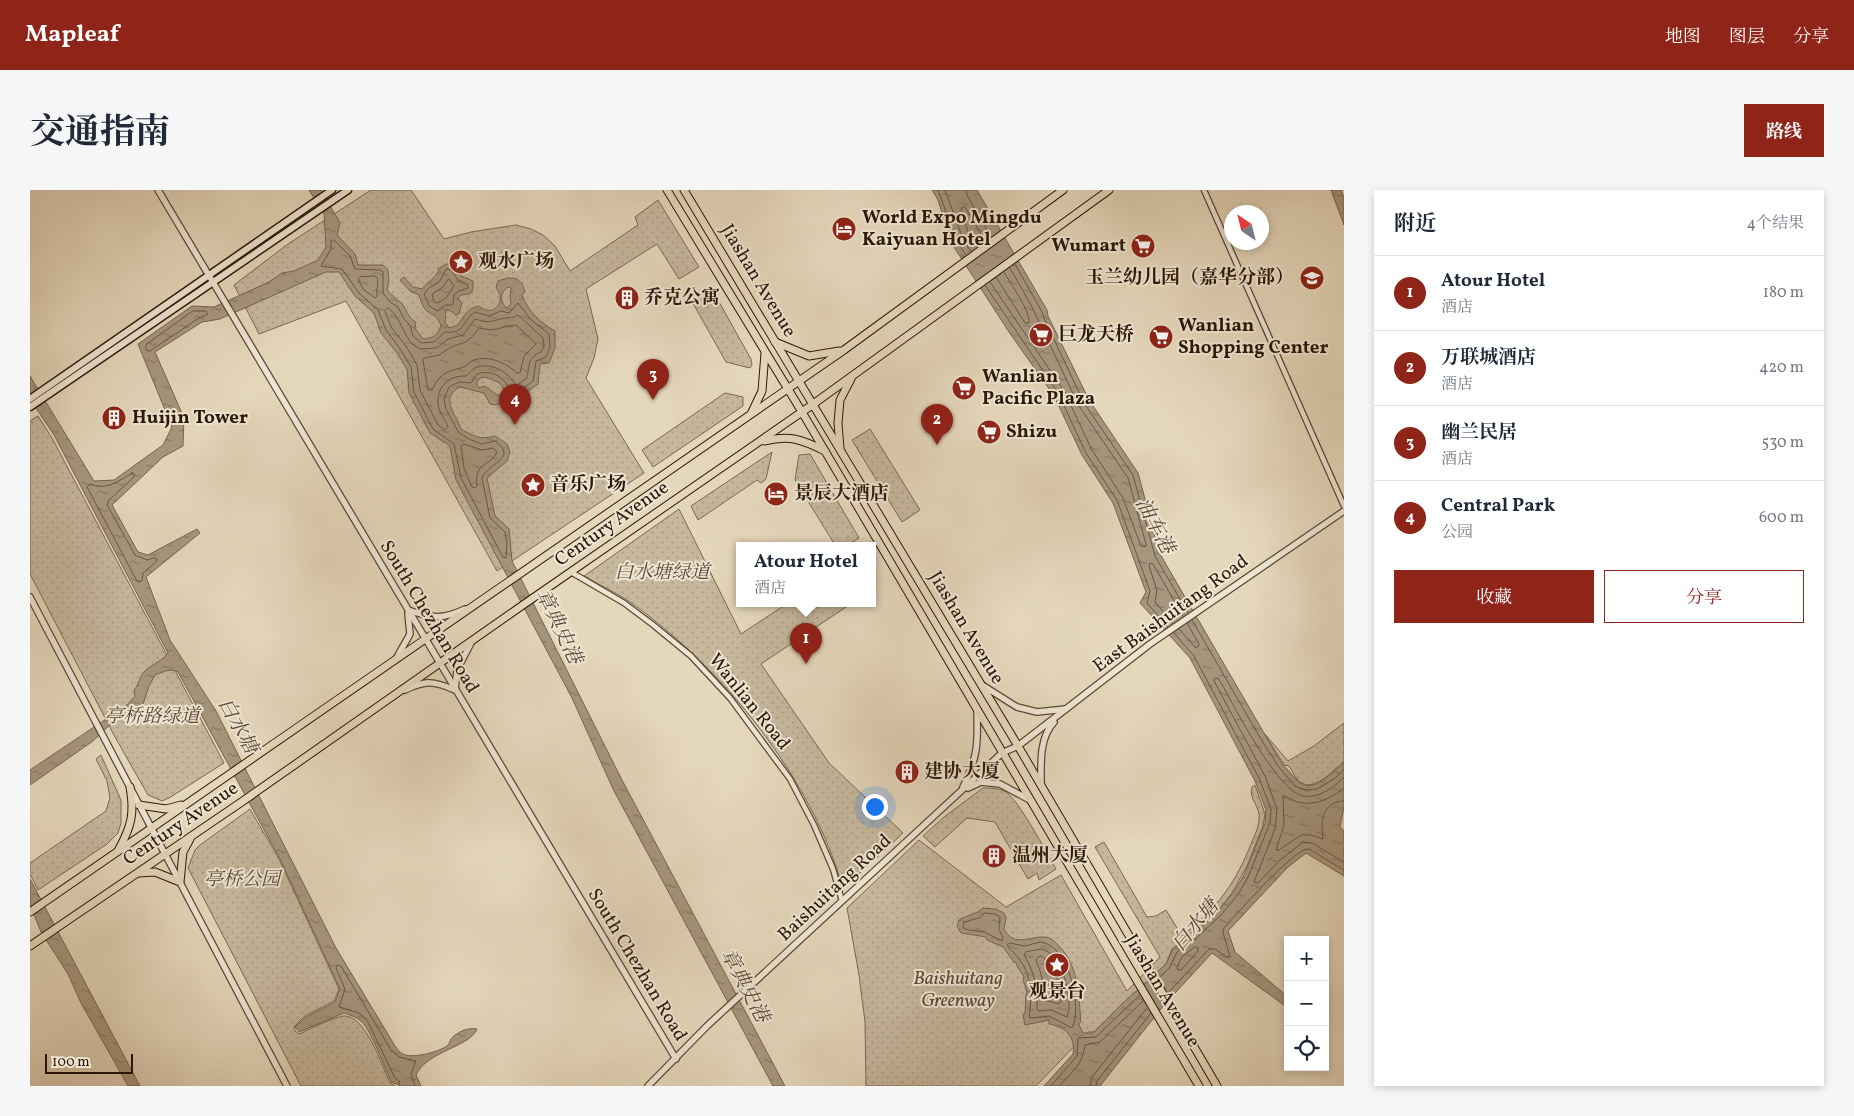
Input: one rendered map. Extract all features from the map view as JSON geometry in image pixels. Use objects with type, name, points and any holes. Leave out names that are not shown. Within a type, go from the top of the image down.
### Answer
[{"type":"main road","points":[[30,407],[52,388],[332,190]]},
{"type":"main road","points":[[30,399],[52,388],[213,283],[348,190]]},
{"type":"main road","name":"Jiashan Avenue","points":[[667,190],[802,412],[1199,1086]]},
{"type":"main road","name":"Jiashan Avenue","points":[[684,190],[1018,746],[1217,1086]]},
{"type":"main road","name":"Century Avenue","points":[[30,912],[844,350],[1063,190]]},
{"type":"main road","name":"Century Avenue","points":[[30,946],[166,855],[812,405],[1109,190]]},
{"type":"main road","points":[[775,342],[809,356],[844,350]]},
{"type":"main road","points":[[752,412],[762,391],[765,352]]},
{"type":"main road","points":[[840,450],[838,423],[840,400],[853,376]]},
{"type":"main road","points":[[758,442],[781,437],[793,437],[825,451]]},
{"type":"main road","points":[[117,852],[132,819],[133,806],[130,787]]},
{"type":"main road","points":[[139,805],[166,809],[189,802]]},
{"type":"main road","points":[[138,873],[155,872],[180,882],[183,852],[192,837]]},
{"type":"street","name":"South Chezhan Road","points":[[158,190],[676,1059]]},
{"type":"street","points":[[1204,190],[1344,506]]},
{"type":"street","name":"East Baishuitang Road","points":[[1018,746],[1150,644],[1344,511]]},
{"type":"street","name":"Wanlian Road","points":[[571,572],[624,603],[652,624],[691,656],[730,698],[790,778],[814,825],[833,869],[842,902]]},
{"type":"street","points":[[30,597],[287,1086]]},
{"type":"street","points":[[395,659],[410,634],[408,610],[430,617],[441,618],[476,604]]},
{"type":"street","points":[[390,698],[425,682],[440,684],[456,690],[457,670],[466,650],[474,639]]},
{"type":"street","points":[[980,684],[1018,707],[1037,712],[1066,709]]},
{"type":"street","points":[[1041,785],[1044,740],[1050,726],[1066,709]]},
{"type":"street","points":[[961,791],[975,761],[978,737],[977,710]]},
{"type":"street","name":"Baishuitang Road","points":[[648,1086],[707,1026],[1002,753],[1018,746]]},
{"type":"street","points":[[961,791],[981,782],[1000,784],[1030,800]]},
{"type":"green space","points":[[371,190],[411,190],[444,239],[471,232],[516,225],[531,229],[543,235],[555,246],[570,271],[638,225],[635,217],[658,200],[699,267],[679,279],[657,244],[586,289],[598,339],[594,358],[586,378],[644,473],[497,571],[346,301],[259,334],[234,285],[288,244]]},
{"type":"green space","points":[[710,286],[751,359],[752,365],[750,368],[726,362],[690,298]]},
{"type":"green space","points":[[725,393],[743,397],[743,406],[653,467],[642,450]]},
{"type":"green space","name":"亭桥路绿道","points":[[38,416],[52,438],[224,763],[162,801],[148,795],[115,737],[30,574],[30,421]]},
{"type":"green space","points":[[870,429],[920,510],[902,522],[852,440]]},
{"type":"green space","points":[[772,452],[766,479],[761,483],[757,480],[698,520],[691,506]]},
{"type":"green space","points":[[810,454],[859,538],[853,542],[833,542],[795,480],[799,455]]},
{"type":"green space","name":"白水塘绿道","points":[[679,509],[741,634],[782,607],[846,607],[761,664],[829,763],[903,833],[843,889],[829,848],[810,806],[786,766],[759,727],[696,657],[662,626],[627,600],[584,576]]},
{"type":"green space","points":[[1344,723],[1344,762],[1324,779],[1306,785],[1300,782],[1289,766],[1284,765],[1264,733],[1288,761],[1314,746]]},
{"type":"green space","points":[[101,755],[121,800],[121,823],[118,833],[107,844],[38,890],[30,874],[30,863],[106,811],[110,798],[107,781],[96,759]]},
{"type":"green space","name":"Baishuitang Greenway","points":[[1255,785],[1265,814],[1263,826],[1247,866],[1232,893],[1217,912],[1172,949],[1166,964],[1094,1032],[1088,1032],[1036,1086],[866,1086],[865,1022],[847,908],[919,840],[1006,907],[1061,875],[1127,991],[1160,957],[1095,847],[1104,842],[1147,917],[1156,916],[1166,910],[1182,936],[1214,907],[1229,887],[1243,863],[1258,824],[1259,815],[1251,791]]},
{"type":"green space","points":[[983,788],[1001,790],[1012,797],[1056,869],[1039,880],[1037,873],[1028,879],[995,822],[967,818],[935,847],[923,836],[944,817]]},
{"type":"green space","name":"亭桥公园","points":[[250,809],[279,859],[339,989],[334,1001],[305,1016],[294,1027],[295,1031],[299,1034],[338,1017],[351,1017],[365,1031],[372,1042],[390,1083],[395,1086],[301,1086],[188,868],[195,850],[200,845]]},
{"type":"water","points":[[309,190],[321,190],[340,223],[337,235],[355,254],[358,265],[383,265],[388,270],[389,281],[387,290],[401,303],[410,317],[416,322],[415,328],[423,339],[434,336],[441,326],[437,318],[424,308],[419,295],[410,291],[400,280],[404,277],[413,287],[422,289],[436,276],[438,269],[446,264],[452,264],[461,276],[473,281],[473,289],[470,294],[461,295],[458,298],[462,303],[459,314],[456,315],[446,310],[445,322],[449,328],[458,325],[466,313],[475,307],[479,306],[485,310],[494,310],[500,302],[500,295],[496,287],[498,281],[512,278],[521,283],[525,292],[522,295],[531,311],[539,320],[555,331],[555,348],[549,363],[540,364],[538,384],[519,398],[505,395],[504,402],[496,405],[490,404],[484,393],[460,387],[451,396],[451,407],[461,429],[478,437],[495,436],[507,444],[510,452],[507,461],[487,478],[495,516],[509,529],[512,561],[622,780],[785,1086],[773,1086],[613,789],[572,698],[456,480],[450,446],[430,433],[409,393],[407,369],[381,333],[374,313],[355,296],[339,272],[326,272],[220,319],[202,322],[155,352],[184,418],[183,446],[163,457],[112,505],[138,552],[148,555],[197,529],[200,533],[146,577],[170,640],[216,711],[336,948],[396,1047],[405,1055],[424,1054],[447,1046],[453,1036],[459,1032],[466,1029],[477,1029],[466,1040],[429,1060],[421,1067],[416,1075],[421,1086],[401,1086],[391,1082],[366,1027],[353,1016],[344,1013],[299,1032],[295,1027],[306,1017],[335,1002],[340,989],[280,859],[178,672],[172,670],[155,675],[143,704],[126,716],[117,718],[93,741],[30,785],[30,770],[127,705],[135,696],[134,690],[144,672],[168,653],[54,435],[30,399],[30,376],[94,481],[114,480],[163,445],[172,427],[138,344],[192,306],[214,307],[269,282],[282,273],[294,271],[318,260],[326,247],[324,214]],"holes":[[[508,287],[511,288],[511,304],[507,308],[504,306],[502,297],[503,292]],[[485,377],[501,385],[504,391],[501,396],[484,386],[479,388],[477,385],[478,380]]]},
{"type":"water","points":[[932,190],[977,190],[1047,310],[1048,316],[1089,400],[1138,473],[1160,554],[1282,764],[1298,781],[1304,785],[1310,785],[1323,780],[1344,762],[1344,807],[1340,827],[1344,831],[1344,876],[1306,853],[1287,868],[1228,931],[1235,952],[1284,994],[1284,1005],[1212,953],[1164,1005],[1100,1086],[1044,1086],[1073,1054],[1071,1038],[1060,1027],[1049,1024],[1049,1020],[1025,1025],[1023,1015],[1025,1013],[1027,993],[1024,977],[1016,962],[1014,962],[1003,947],[987,940],[986,937],[961,933],[957,926],[959,920],[983,908],[995,909],[1004,913],[1006,919],[1004,929],[1013,939],[1043,937],[1053,940],[1069,959],[1075,975],[1081,1020],[1079,1025],[1083,1033],[1093,1033],[1166,964],[1173,949],[1189,938],[1218,911],[1235,890],[1244,875],[1265,823],[1266,810],[1255,781],[1190,658],[1140,603],[1146,592],[1113,503],[1082,455],[1054,396],[1009,332],[952,244],[938,200]]},
{"type":"water","points":[[1331,190],[1341,190],[1344,198],[1344,225]]},
{"type":"water","points":[[30,879],[140,1086],[128,1086],[81,1003],[68,974],[41,932],[30,905]]},
{"type":"place","name":"World Expo Mingdu Kaiyuan Hotel","points":[[844,229]]},
{"type":"place","name":"Wumart","points":[[1143,246]]},
{"type":"place","name":"观水广场","points":[[461,262]]},
{"type":"place","name":"玉兰幼儿园（嘉华分部）","points":[[1312,278]]},
{"type":"place","name":"乔克公寓","points":[[627,298]]},
{"type":"place","name":"巨龙天桥","points":[[1041,335]]},
{"type":"place","name":"Wanlian Shopping Center","points":[[1161,337]]},
{"type":"place","name":"Wanlian Pacific Plaza","points":[[964,388]]},
{"type":"place","name":"幽兰民居","points":[[653,400]]},
{"type":"place","name":"Huijin Tower","points":[[114,418]]},
{"type":"place","name":"Central Park","points":[[515,425]]},
{"type":"place","name":"Shizu","points":[[989,432]]},
{"type":"place","name":"万联城酒店","points":[[937,445]]},
{"type":"place","name":"音乐广场","points":[[533,485]]},
{"type":"place","name":"景辰大酒店","points":[[776,494]]},
{"type":"place","name":"Atour Hotel","points":[[806,664]]},
{"type":"place","name":"建协大厦","points":[[907,772]]},
{"type":"place","name":"温州大厦","points":[[994,856]]},
{"type":"place","name":"观景台","points":[[1057,965]]},
{"type":"water label","name":"油车港","points":[[1154,526]]},
{"type":"water label","name":"章典史港","points":[[558,627]]},
{"type":"water label","name":"白水塘","points":[[237,726]]},
{"type":"water label","name":"白水塘","points":[[1196,926]]},
{"type":"water label","name":"章典史港","points":[[744,986]]}]
